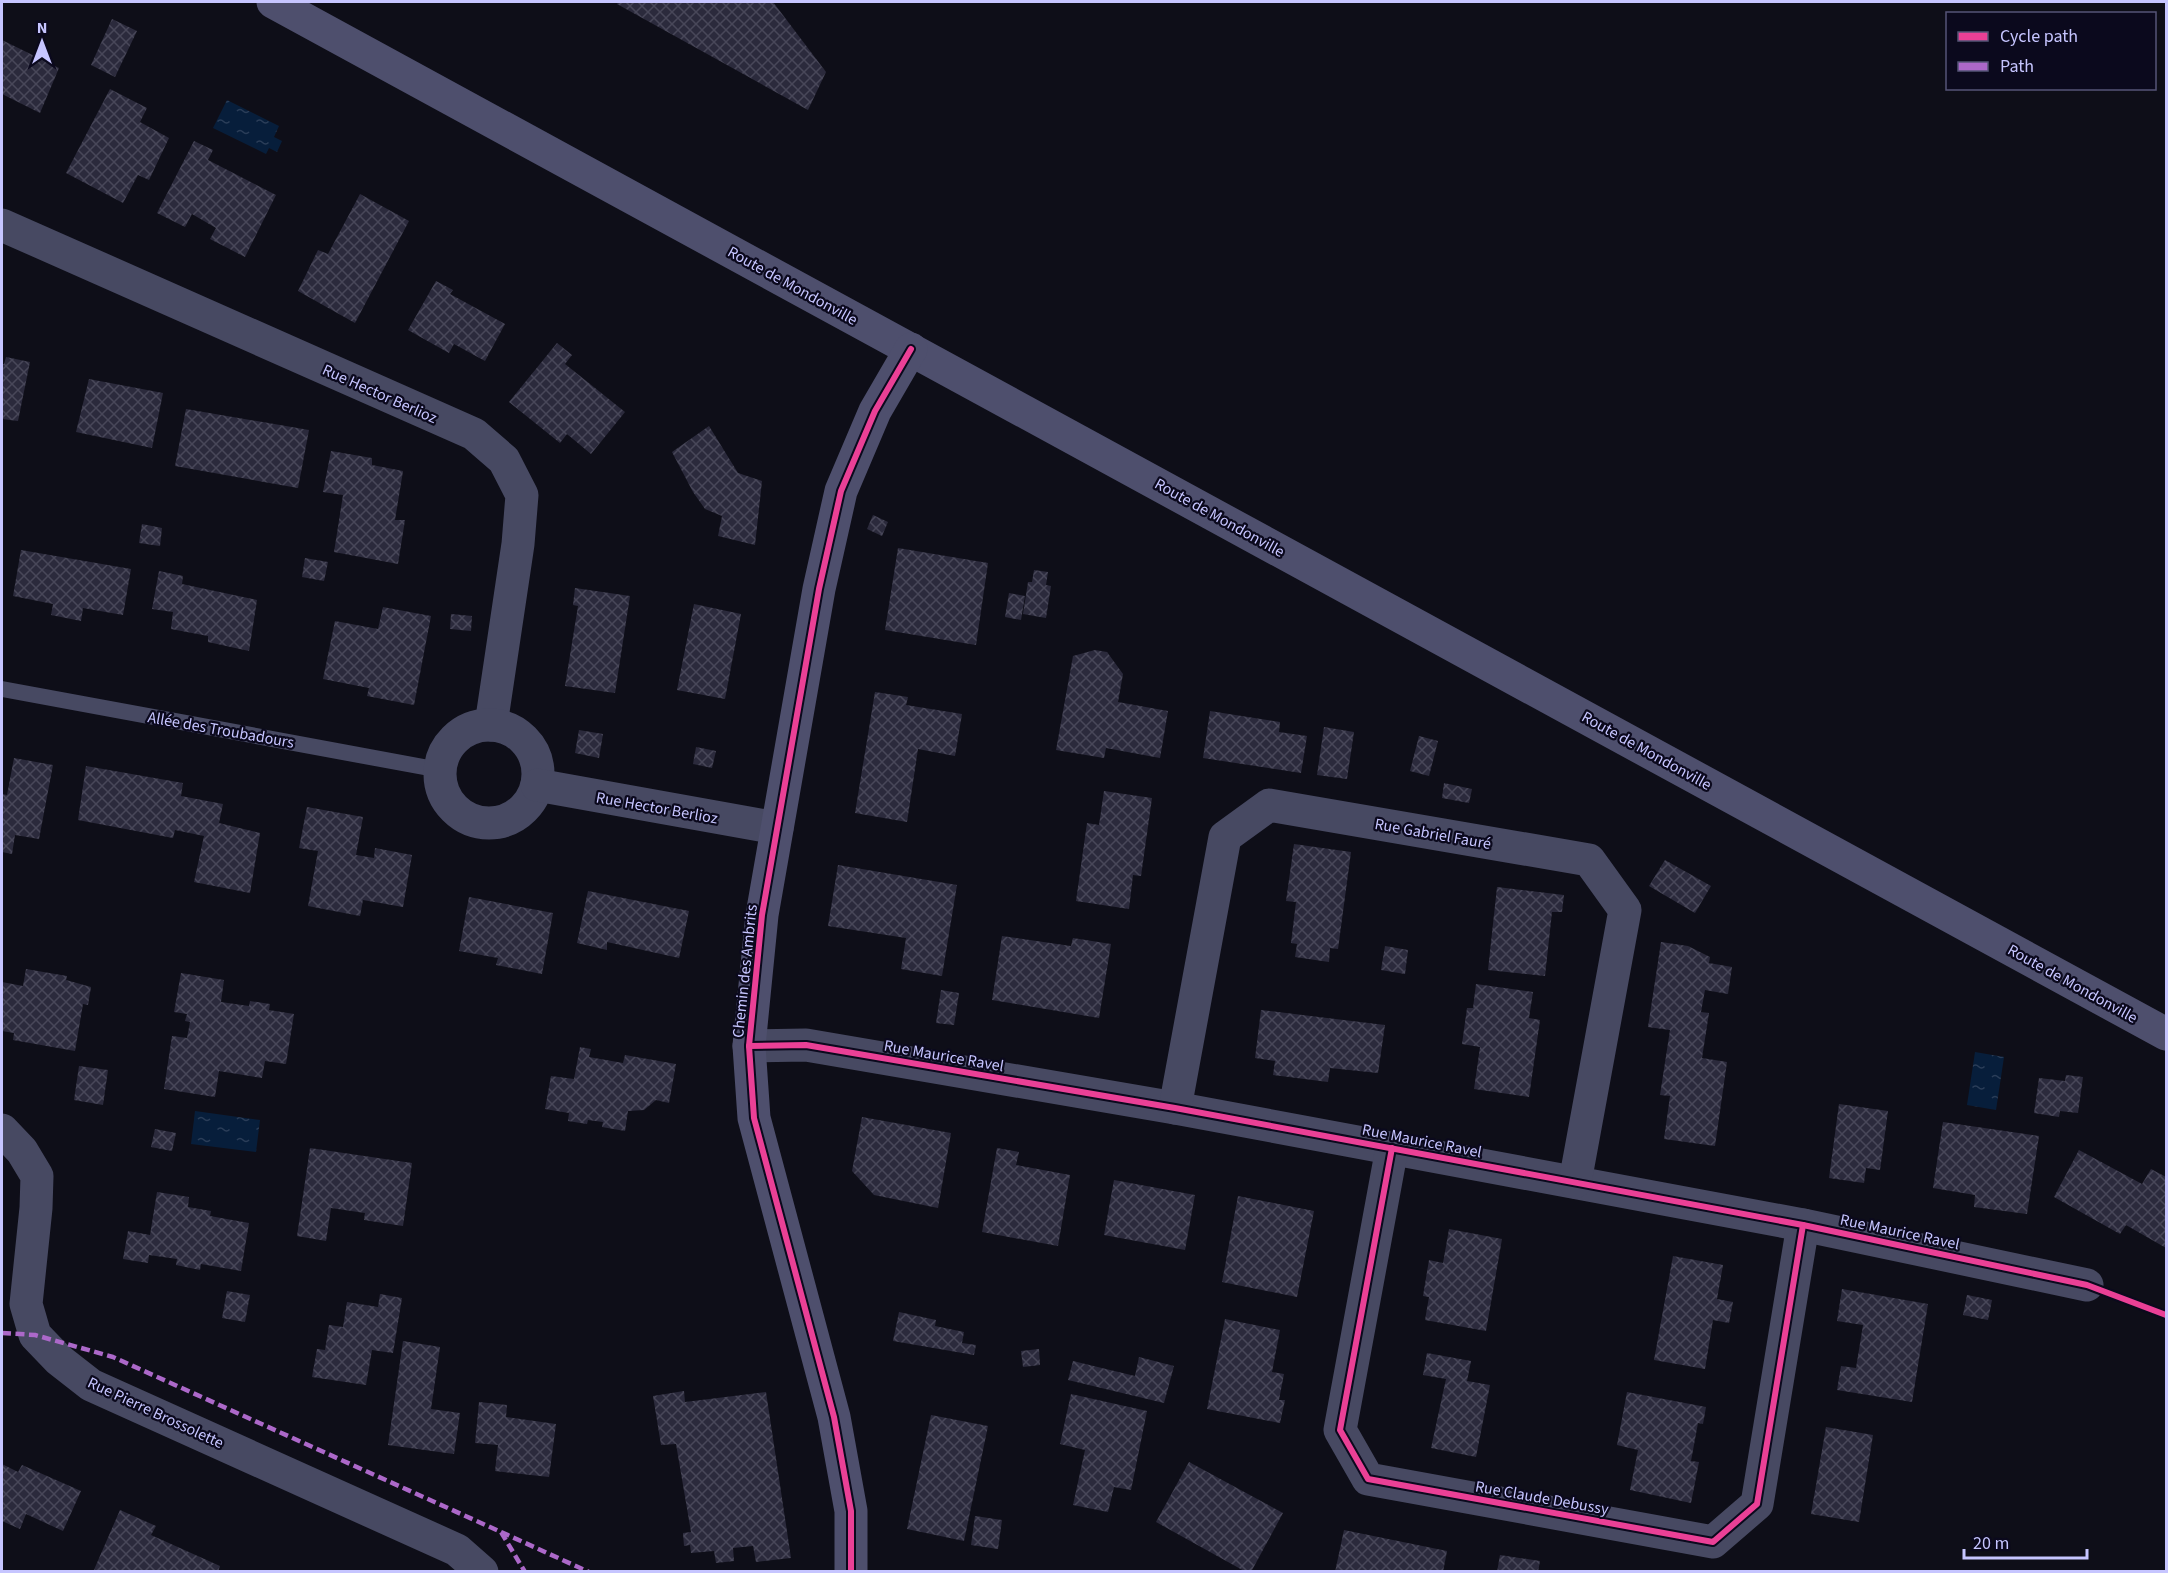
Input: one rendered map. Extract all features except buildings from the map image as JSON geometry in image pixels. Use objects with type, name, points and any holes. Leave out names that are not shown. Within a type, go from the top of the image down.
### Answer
[{"type":"main road","name":"Route de Mondonville","points":[[273,2],[2166,1034]]},
{"type":"main road","name":"Chemin des Ambrits","points":[[852,1572],[851,1511],[834,1418],[754,1118],[749,1046],[762,915],[819,588],[841,491],[875,411],[911,349]]},
{"type":"street","name":"Rue Hector Berlioz","points":[[2,225],[474,434],[504,460],[522,495],[518,544],[491,725]]},
{"type":"street","points":[[481,725],[491,725],[514,731],[528,742],[536,758],[537,785],[536,792],[527,807],[513,818],[497,823],[480,823],[463,817],[450,805],[442,790],[440,770],[442,756],[451,741],[464,730],[481,725]]},
{"type":"street","name":"Rue Hector Berlioz","points":[[537,785],[777,828]]},
{"type":"street","name":"Rue Gabriel Fauré","points":[[1174,1108],[1225,837],[1269,805],[1589,860],[1625,910],[1575,1182]]},
{"type":"street","name":"Rue Maurice Ravel","points":[[749,1046],[806,1045],[1174,1108],[1803,1225],[2087,1285]]},
{"type":"street","name":"Rue Pierre Brossolette","points":[[2,1130],[22,1151],[37,1176],[26,1304],[35,1335],[59,1360],[91,1385],[457,1550],[482,1572]]},
{"type":"street","name":"Rue Claude Debussy","points":[[1392,1148],[1340,1430],[1368,1479],[1713,1542],[1757,1504],[1803,1225]]},
{"type":"lane","name":"Allée des Troubadours","points":[[2,689],[440,770]]},
{"type":"water","points":[[227,100],[279,126],[274,137],[282,141],[277,152],[269,148],[266,154],[213,128]]},
{"type":"water","points":[[1975,1052],[2004,1057],[1996,1110],[1967,1105]]},
{"type":"water","points":[[195,1111],[260,1120],[256,1152],[191,1144]]},
{"type":"marked path","points":[[2,1333],[35,1335],[113,1357],[501,1532],[525,1572]]},
{"type":"marked path","points":[[501,1532],[589,1572]]},
{"type":"cycle path","points":[[851,1572],[851,1511],[834,1417],[754,1118],[749,1046],[762,915],[819,589],[841,491],[875,411],[911,349]]},
{"type":"cycle path","points":[[749,1046],[806,1045],[1175,1108],[1803,1225],[2087,1285],[2166,1315]]},
{"type":"cycle path","points":[[1392,1148],[1340,1430],[1368,1479],[1713,1542],[1757,1504],[1803,1225]]}]
